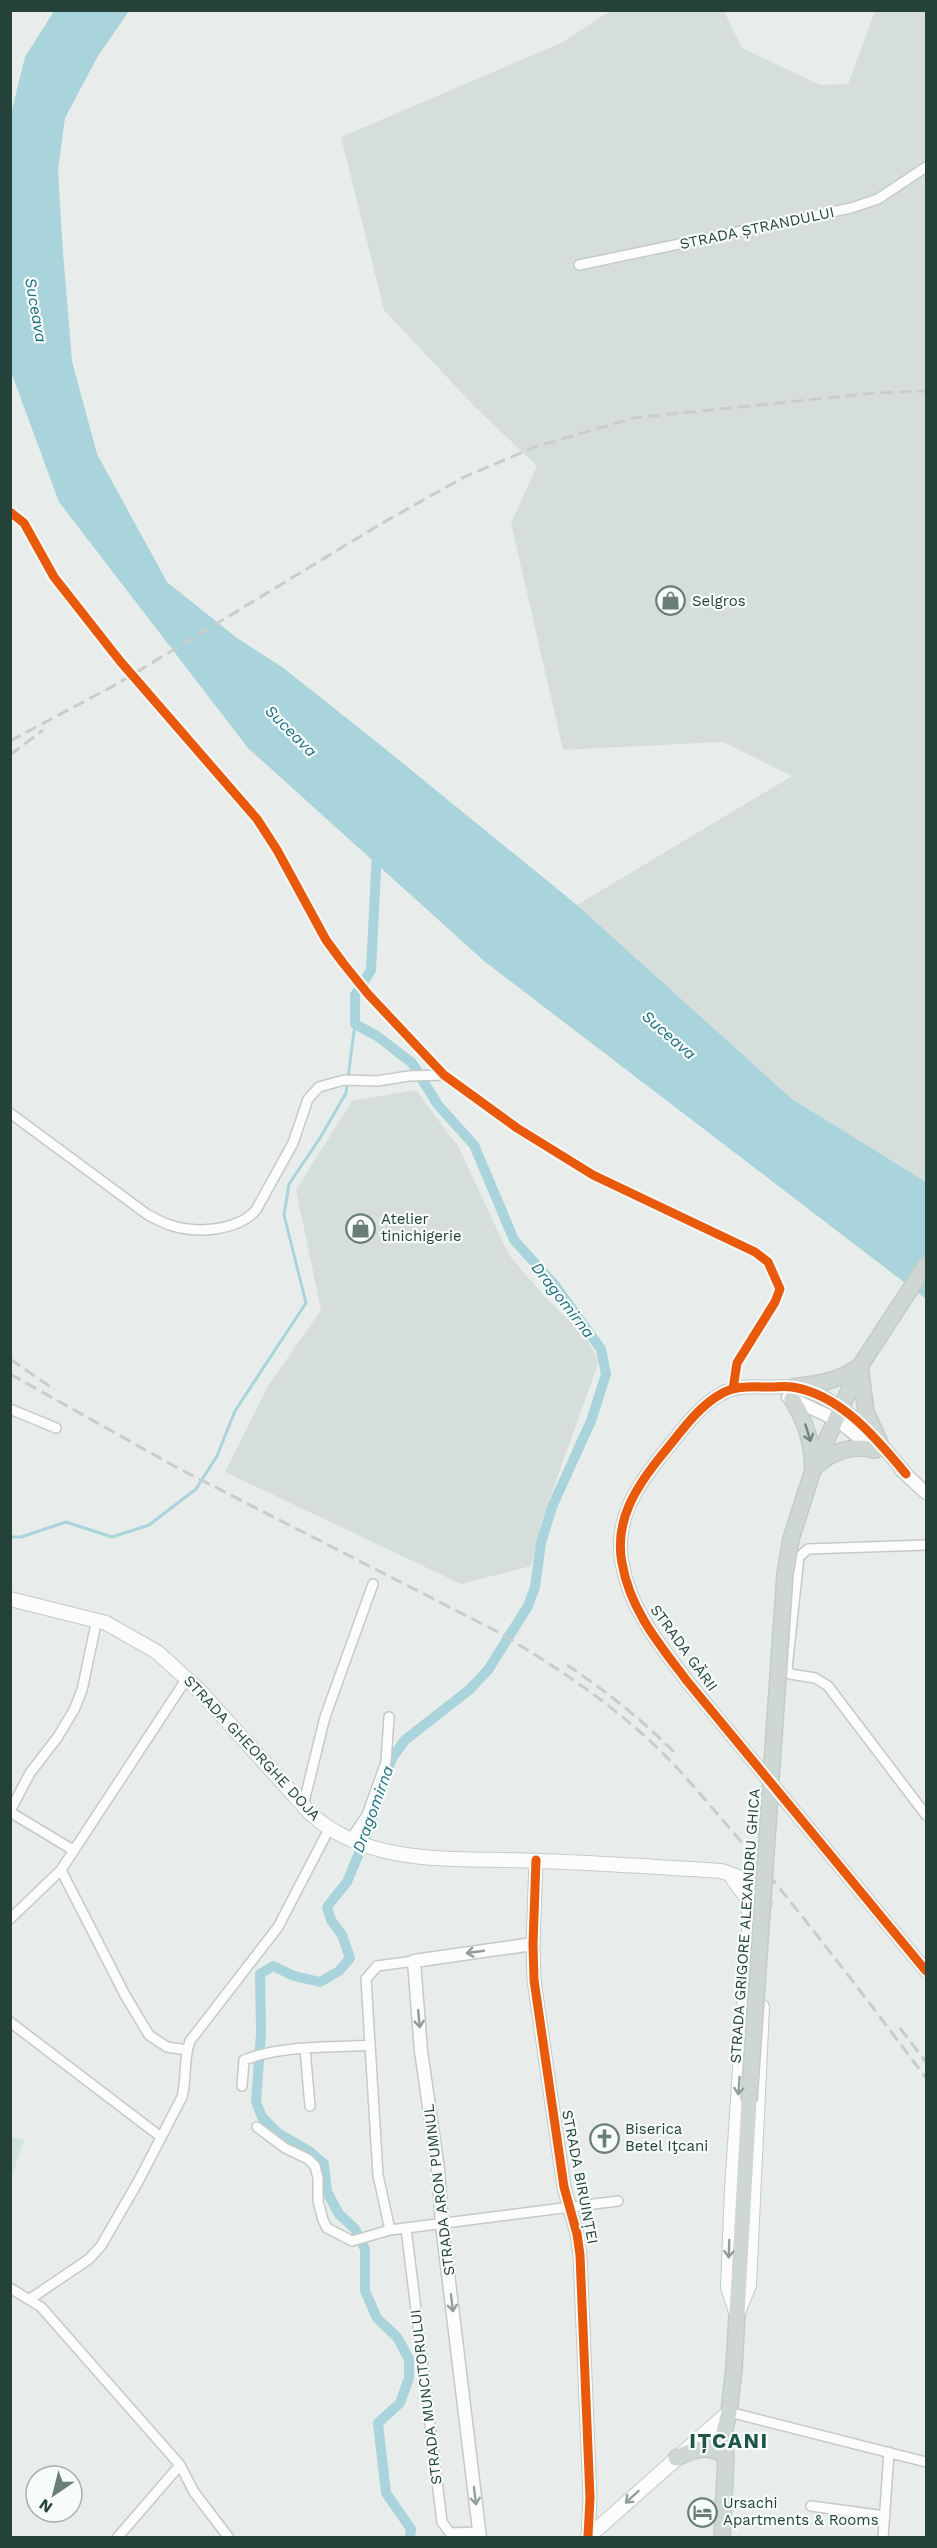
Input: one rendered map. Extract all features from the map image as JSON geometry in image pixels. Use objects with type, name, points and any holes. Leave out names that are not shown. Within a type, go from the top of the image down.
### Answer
[{"type":"main road","name":"STRADA GRIGORE ALEXANDRU GHICA","points":[[722,2538],[726,2457],[732,2438],[729,2412],[737,2316],[769,1781],[784,1586],[791,1539],[813,1470],[860,1366],[927,1265]]},
{"type":"main road","points":[[813,1470],[810,1436],[792,1393],[830,1382],[849,1374],[860,1366]]},
{"type":"main road","points":[[813,1470],[824,1459],[847,1449],[878,1447],[863,1400],[860,1366]]},
{"type":"main road","name":"STRADA GHEORGHE DOJA","points":[[10,1599],[97,1620],[137,1638],[157,1652],[187,1678],[303,1806],[329,1829],[353,1841],[397,1854],[434,1858],[536,1860],[721,1871]]},
{"type":"main road","points":[[721,1871],[740,1878],[755,1890],[764,1900],[766,1915],[749,2285],[737,2316]]},
{"type":"main road","points":[[721,1871],[742,1890],[749,1907],[750,1919],[728,2276],[728,2287],[737,2316]]},
{"type":"main road","points":[[588,2537],[729,2412]]},
{"type":"main road","points":[[676,2458],[705,2448],[714,2449],[726,2457]]},
{"type":"street","name":"STRADA ȘTRANDULUI","points":[[579,265],[851,208],[878,199],[927,167]]},
{"type":"street","points":[[10,512],[24,523],[54,577],[120,661],[257,819],[277,850],[326,940],[368,994],[444,1075],[517,1128],[593,1175],[678,1217],[732,1240],[768,1262],[780,1289],[775,1302],[737,1363],[734,1389]]},
{"type":"street","points":[[10,1113],[148,1215],[171,1226],[202,1229],[232,1226],[251,1216],[293,1143],[308,1099],[319,1087],[344,1080],[377,1081],[409,1076],[444,1075]]},
{"type":"street","name":"STRADA GĂRII","points":[[927,1493],[878,1447],[868,1430],[839,1414],[823,1399],[769,1387],[744,1386],[720,1395],[694,1417],[648,1473],[634,1493],[620,1539],[621,1562],[629,1592],[656,1640],[687,1681],[927,1971]]},
{"type":"street","points":[[10,1409],[56,1428]]},
{"type":"street","points":[[927,1545],[808,1549],[801,1552],[787,1668],[790,1674],[815,1678],[828,1686],[927,1815]]},
{"type":"street","points":[[303,1806],[325,1717],[373,1584]]},
{"type":"street","points":[[73,1850],[10,1812],[30,1773],[57,1738],[74,1710],[82,1690],[97,1620]]},
{"type":"street","points":[[10,1919],[61,1870],[187,1678]]},
{"type":"street","points":[[353,1841],[367,1815],[386,1762],[389,1717]]},
{"type":"street","points":[[30,2299],[89,2259],[100,2246],[140,2180],[182,2097],[185,2087],[187,2050],[195,2033],[278,1927],[329,1829]]},
{"type":"street","name":"STRADA BIRUINȚEI","points":[[536,1860],[534,1980],[569,2208],[577,2234],[580,2255],[590,2498],[588,2537]]},
{"type":"street","points":[[61,1870],[125,1995],[149,2035],[167,2047],[187,2050]]},
{"type":"street","points":[[390,2230],[378,2175],[366,1979],[377,1966],[533,1944]]},
{"type":"street","name":"STRADA ARON PUMNUL","points":[[414,1961],[422,2051],[438,2169],[442,2224],[480,2535]]},
{"type":"street","points":[[10,2022],[161,2137]]},
{"type":"street","points":[[242,2086],[244,2060],[253,2056],[370,2044]]},
{"type":"street","points":[[305,2049],[310,2106]]},
{"type":"street","points":[[257,2127],[285,2148],[308,2159],[315,2166],[318,2201],[323,2220],[327,2228],[352,2241],[390,2230],[618,2201]]},
{"type":"street","name":"STRADA MUNCITORULUI","points":[[406,2228],[442,2523],[450,2533],[480,2535]]},
{"type":"street","points":[[10,2288],[41,2307],[180,2465],[194,2492],[229,2538]]},
{"type":"street","points":[[729,2412],[927,2462]]},
{"type":"street","points":[[883,2538],[889,2452]]},
{"type":"street","points":[[117,2538],[180,2465]]},
{"type":"street","points":[[810,2506],[885,2516]]},
{"type":"shaded area","points":[[610,11],[724,11],[742,48],[820,85],[848,84],[875,11],[926,11],[926,1182],[792,1099],[577,905],[792,776],[723,742],[563,750],[511,523],[537,466],[474,406],[384,310],[341,137],[563,42]]},
{"type":"shaded area","points":[[416,1090],[459,1148],[509,1255],[544,1296],[585,1336],[599,1361],[542,1520],[531,1566],[461,1584],[225,1472],[268,1386],[321,1310],[296,1190],[352,1101]]},
{"type":"green space","points":[[10,2137],[24,2140],[12,2176],[10,2175]]},
{"type":"water","name":"Suceava","points":[[54,11],[129,11],[98,56],[65,118],[58,170],[63,252],[72,361],[97,454],[167,582],[237,638],[282,667],[577,905],[792,1099],[926,1182],[926,1299],[484,961],[248,748],[59,502],[11,372],[11,114],[25,57]]},
{"type":"waterway","name":"Dragomirna","points":[[377,852],[371,970],[355,995],[355,1024],[377,1036],[412,1063],[438,1105],[474,1145],[514,1240],[554,1284],[601,1349],[606,1374],[591,1421],[552,1507],[541,1543],[535,1587],[528,1606],[488,1670],[469,1690],[405,1740],[392,1758],[367,1834],[347,1882],[327,1907],[331,1920],[342,1935],[350,1958],[339,1971],[320,1982],[294,1976],[273,1966],[260,1974],[261,2033],[256,2102],[262,2117],[278,2133],[309,2151],[324,2164],[327,2192],[339,2214],[355,2229],[365,2249],[365,2291],[377,2318],[397,2337],[409,2359],[409,2378],[400,2403],[378,2423],[386,2493],[411,2529],[410,2538]]},
{"type":"waterway","points":[[10,1537],[21,1537],[66,1522],[112,1537],[149,1525],[196,1489],[217,1456],[235,1411],[306,1303],[284,1215],[289,1184],[320,1138],[346,1093],[355,1024]]},
{"type":"railway","points":[[10,741],[117,684],[379,525],[464,477],[535,447],[633,418],[875,393],[926,391]]},
{"type":"railway","points":[[10,755],[43,730]]},
{"type":"railway","points":[[10,1359],[55,1390]]},
{"type":"railway","points":[[10,1374],[174,1466],[498,1632],[553,1666],[606,1704],[666,1756],[763,1867],[926,2078]]},
{"type":"railway","points":[[567,1665],[623,1706],[674,1752]]},
{"type":"railway","points":[[900,2028],[926,2062]]},
{"type":"cycle path","points":[[10,512],[24,523],[54,577],[120,661],[257,819],[277,850],[326,940],[343,963],[368,994],[444,1075],[517,1128],[593,1175],[755,1252],[768,1262],[780,1289],[775,1302],[737,1363],[733,1389]]},
{"type":"cycle path","points":[[906,1474],[870,1433],[842,1408],[826,1399],[809,1391],[789,1387],[732,1389],[712,1400],[696,1414],[643,1480],[624,1519],[620,1548],[626,1580],[632,1596],[647,1626],[667,1654],[926,1971]]},
{"type":"cycle path","points":[[536,1860],[534,1980],[564,2187],[577,2234],[580,2255],[590,2498],[588,2536]]},
{"type":"place","name":"Selgros","points":[[671,601]]},
{"type":"place","name":"Atelier tinichigerie","points":[[360,1228]]},
{"type":"place","name":"Biserica Betel Iţcani","points":[[604,2138]]},
{"type":"place","name":"Ursachi Apartments & Rooms","points":[[702,2512]]},
{"type":"district","name":"IȚCANI","points":[[729,2440]]}]
